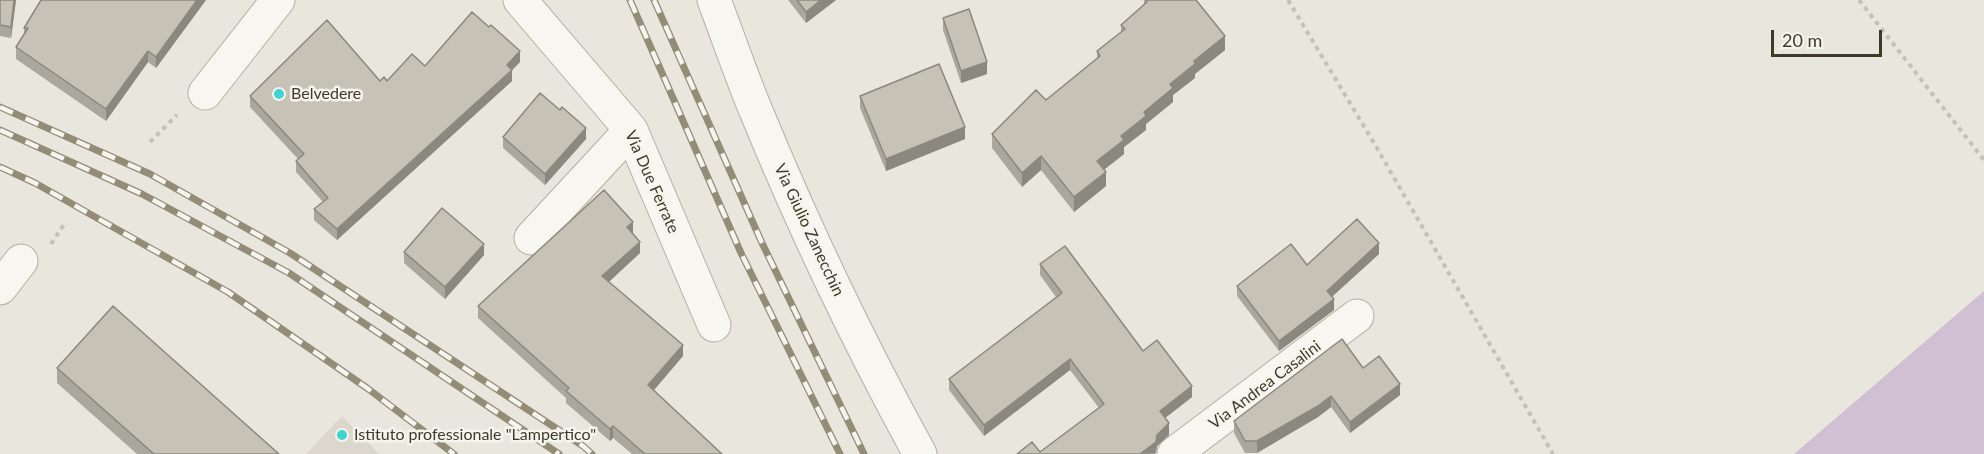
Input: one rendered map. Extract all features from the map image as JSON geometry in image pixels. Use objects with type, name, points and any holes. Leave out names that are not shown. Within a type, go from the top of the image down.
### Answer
[{"type":"street","points":[[205,93],[278,0]]},
{"type":"street","name":"Via Due Ferrate","points":[[520,0],[631,130],[714,325]]},
{"type":"street","name":"Via Giulio Zanecchin","points":[[714,0],[756,111],[806,226],[877,375],[920,454]]},
{"type":"street","points":[[531,238],[631,130]]},
{"type":"street","points":[[0,288],[34,254]]},
{"type":"street","name":"Via Andrea Casalini","points":[[1174,454],[1357,316]]},
{"type":"path","points":[[1288,0],[1374,143],[1553,454]]},
{"type":"path","points":[[1859,0],[1984,160]]},
{"type":"path","points":[[150,142],[178,114]]},
{"type":"path","points":[[34,254],[65,223]]},
{"type":"shaded area","points":[[1984,291],[1984,454],[1794,454]]},
{"type":"shaded area","name":"Istituto professionale \"Lampertico\"","points":[[342,416],[379,454],[306,454]]},
{"type":"building","points":[[0,0],[14,0],[11,27],[0,25]]},
{"type":"building","points":[[41,0],[197,0],[156,57],[148,51],[106,109],[16,47],[28,28],[24,28]]},
{"type":"building","points":[[797,0],[821,0],[806,12]]},
{"type":"building","points":[[1146,0],[1196,0],[1225,36],[1170,84],[1173,88],[1144,112],[1146,116],[1121,136],[1124,140],[1097,161],[1106,172],[1074,197],[1041,156],[1022,173],[992,134],[1036,90],[1046,100],[1100,56],[1097,51],[1125,29],[1121,25],[1147,2]]},
{"type":"building","points":[[969,9],[987,62],[961,71],[943,18]]},
{"type":"building","points":[[472,12],[489,27],[491,25],[520,51],[507,65],[512,70],[337,229],[314,209],[328,198],[296,161],[304,154],[250,96],[327,20],[380,81],[384,77],[387,81],[412,54],[425,66]]},
{"type":"building","points":[[939,64],[965,127],[886,159],[860,96]]},
{"type":"building","points":[[540,93],[560,110],[562,107],[586,128],[545,174],[503,137]]},
{"type":"building","points":[[604,190],[633,222],[627,227],[640,242],[602,276],[683,345],[648,385],[722,454],[645,454],[613,426],[610,429],[566,391],[569,388],[478,306]]},
{"type":"building","points":[[442,208],[484,244],[445,287],[404,252]]},
{"type":"building","points":[[1357,219],[1379,243],[1327,291],[1334,299],[1279,341],[1237,286],[1291,244],[1307,265]]},
{"type":"building","points":[[1065,246],[1143,351],[1157,340],[1192,386],[1160,411],[1169,423],[1157,435],[1156,442],[1140,454],[1017,454],[1032,442],[1040,452],[1104,404],[1070,359],[984,425],[949,379],[1062,293],[1040,264]]},
{"type":"building","points":[[113,306],[279,454],[154,454],[57,368]]},
{"type":"building","points":[[1342,339],[1363,368],[1379,356],[1400,384],[1350,422],[1331,396],[1257,441],[1245,441],[1234,421]]},
{"type":"railway","points":[[630,0],[741,253],[840,454]]},
{"type":"railway","points":[[654,0],[762,243],[864,454]]},
{"type":"railway","points":[[0,107],[150,174],[290,253],[592,454]]},
{"type":"railway","points":[[0,130],[142,194],[289,273],[559,454]]},
{"type":"railway","points":[[0,167],[35,183],[228,292],[367,388],[454,454]]},
{"type":"place","name":"Belvedere","points":[[279,94]]},
{"type":"place","name":"Istituto professionale \"Lampertico\"","points":[[342,435]]}]
